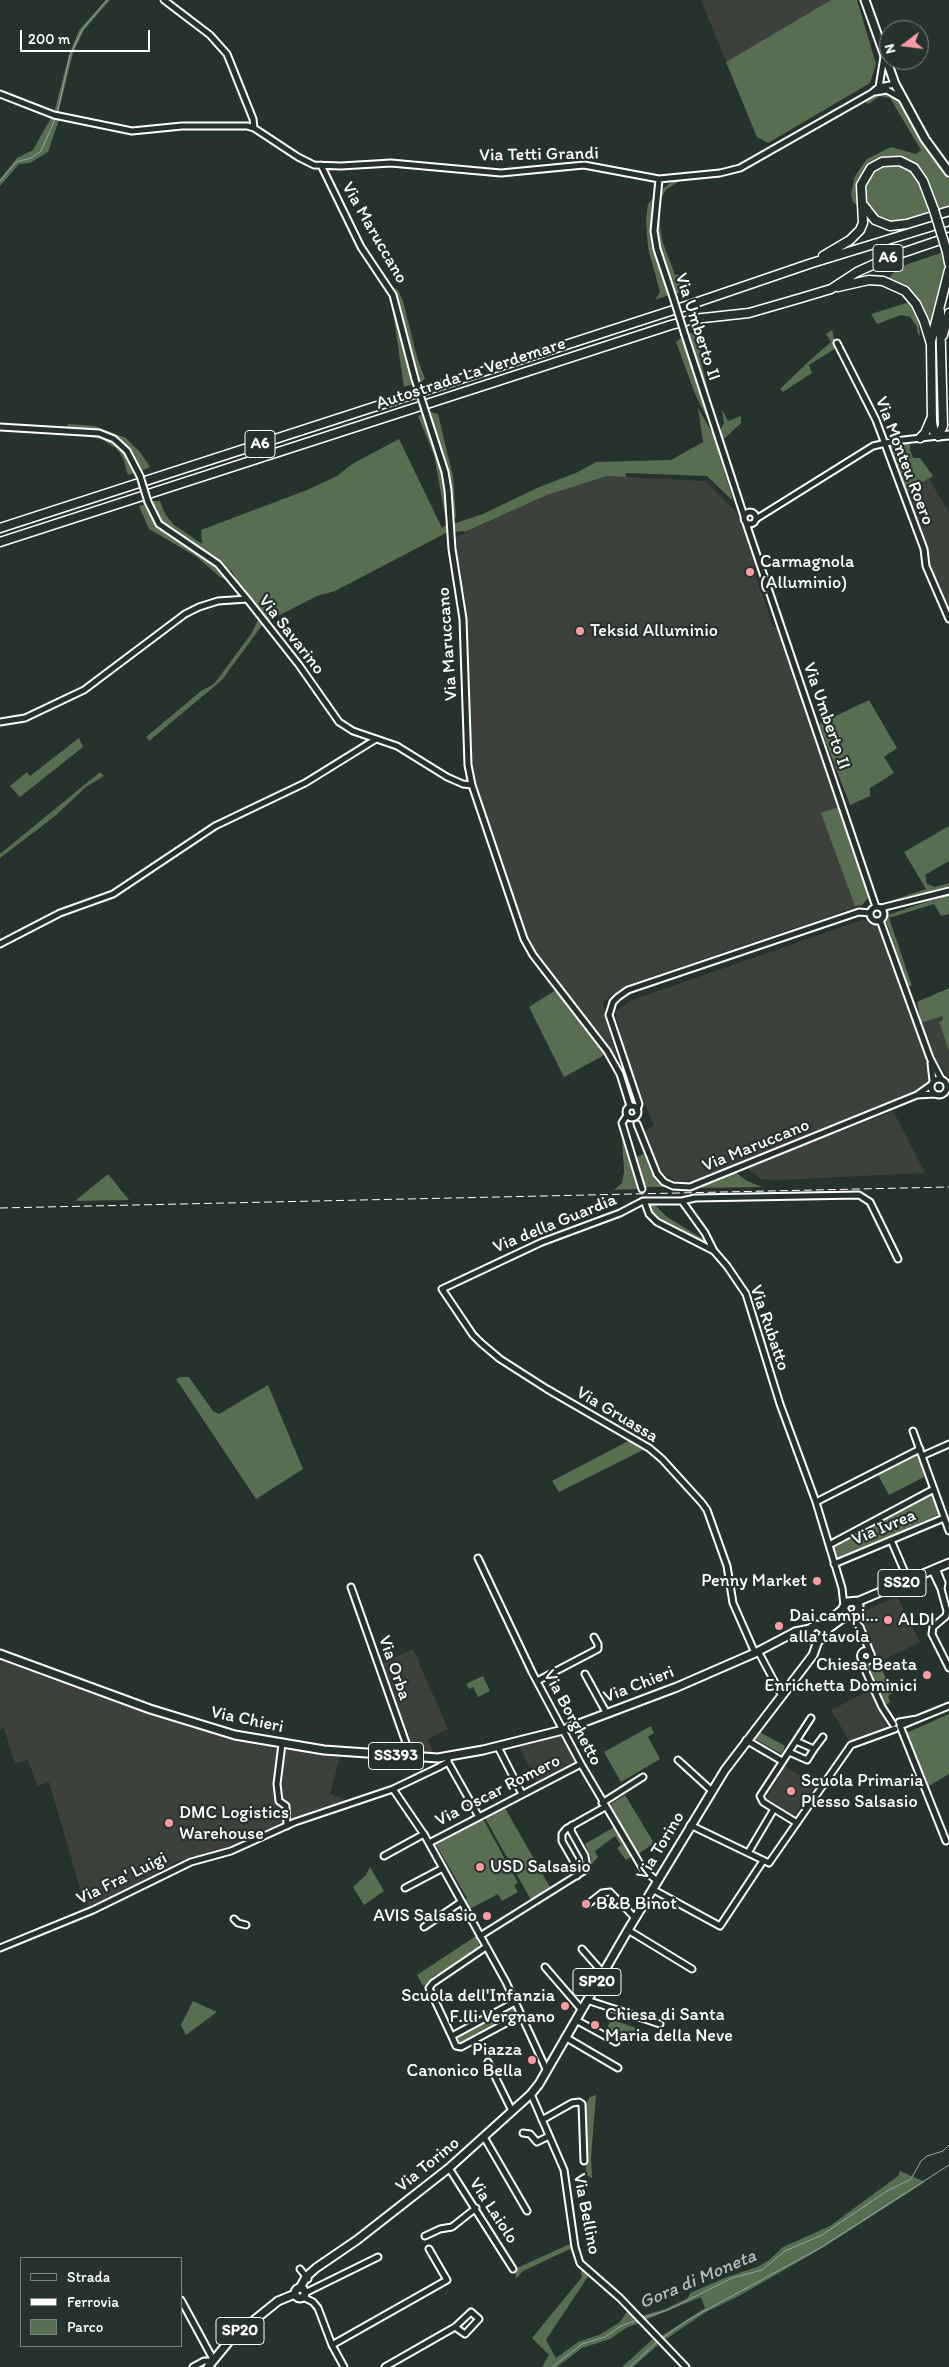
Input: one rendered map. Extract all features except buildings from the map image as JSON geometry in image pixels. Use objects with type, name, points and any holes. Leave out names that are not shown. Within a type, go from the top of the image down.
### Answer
[{"type":"highway","points":[[812,262],[850,240],[860,230],[863,223],[861,186],[867,173],[882,162],[896,161],[909,165],[920,175],[934,210],[949,263]]},
{"type":"highway","points":[[862,203],[875,220],[890,226],[907,224],[949,211]]},
{"type":"highway","name":"A6","points":[[812,262],[949,221]]},
{"type":"highway","name":"Autostrada La Verdemare","points":[[0,542],[671,325],[694,319],[749,314],[831,288],[870,266],[949,237]]},
{"type":"highway","name":"Autostrada La Verdemare","points":[[0,528],[688,305],[812,262]]},
{"type":"highway","points":[[940,311],[943,426],[938,436],[933,429],[932,417],[931,344],[949,270]]},
{"type":"highway","points":[[831,288],[869,280],[883,281],[897,287],[910,296],[921,311],[931,344]]},
{"type":"highway","points":[[941,342],[949,313]]},
{"type":"highway","points":[[942,413],[949,424]]},
{"type":"highway","points":[[920,438],[925,433],[932,417]]},
{"type":"main road","points":[[865,0],[879,42]]},
{"type":"main road","points":[[889,70],[902,99],[925,139],[949,172]]},
{"type":"main road","points":[[938,436],[949,435]]},
{"type":"main road","name":"SS20","points":[[819,1626],[851,1609],[949,1564]]},
{"type":"main road","name":"SS20","points":[[825,1633],[851,1609]]},
{"type":"main road","points":[[812,1636],[822,1639],[825,1633],[824,1628],[819,1626]]},
{"type":"main road","name":"Via Chieri","points":[[0,1654],[150,1710],[235,1735],[324,1750],[448,1759],[563,1730],[607,1714],[756,1652],[795,1632],[812,1636],[819,1626]]},
{"type":"main road","name":"Via Torino","points":[[307,2278],[449,2168],[531,2094],[547,2071],[565,2037],[712,1790],[746,1740],[806,1661],[812,1636]]},
{"type":"main road","name":"SP20","points":[[210,2362],[231,2339],[278,2301],[295,2294],[296,2290],[303,2292],[307,2278]]},
{"type":"street","points":[[164,0],[210,36],[228,54],[253,119],[254,128]]},
{"type":"street","points":[[879,87],[883,70]]},
{"type":"street","name":"Via Tetti Grandi","points":[[0,94],[56,116],[132,131],[182,126],[239,125],[254,128],[309,163],[321,165],[391,163],[511,172],[584,165],[659,178],[720,173],[740,168],[872,93],[879,87],[895,84]]},
{"type":"street","name":"Via Tetti Grandi","points":[[872,93],[887,90],[895,84]]},
{"type":"street","points":[[887,90],[902,99]]},
{"type":"street","name":"Via Maruccano","points":[[321,165],[361,247],[393,295],[415,379],[445,472],[452,549],[463,619],[468,765],[472,785],[524,938],[533,955],[607,1051],[620,1074],[630,1106]]},
{"type":"street","name":"Via Umberto II","points":[[659,178],[654,231],[657,249],[741,509],[749,524],[750,534],[880,910]]},
{"type":"street","name":"Via Monteu Roero","points":[[837,343],[876,420],[924,549],[926,566],[949,619]]},
{"type":"street","points":[[0,426],[99,433],[114,439],[127,451],[140,476],[148,502],[159,524],[218,564],[247,599]]},
{"type":"street","points":[[749,524],[756,515],[858,454],[885,443],[938,436]]},
{"type":"street","points":[[745,515],[756,515]]},
{"type":"street","name":"Via Savarino","points":[[0,722],[25,718],[84,690],[185,614],[198,607],[228,599],[247,599],[299,665],[339,722],[353,732],[397,746],[446,777],[463,784],[472,785]]},
{"type":"street","points":[[0,944],[60,913],[113,894],[215,826],[305,783],[376,739]]},
{"type":"street","points":[[627,1115],[634,1117],[638,1104],[609,1015],[613,1002],[628,990],[859,912],[870,913],[949,892]]},
{"type":"street","points":[[880,910],[880,920],[930,1058],[941,1079],[948,1083],[947,1092],[935,1094],[931,1089],[930,1058]]},
{"type":"street","points":[[870,913],[872,919],[880,920]]},
{"type":"street","points":[[932,1083],[941,1079]]},
{"type":"street","name":"Via Maruccano","points":[[637,1124],[657,1174],[664,1182],[673,1186],[690,1187],[917,1095],[932,1083]]},
{"type":"street","name":"Via Maruccano","points":[[917,1095],[935,1094]]},
{"type":"street","points":[[637,1110],[630,1106],[627,1108],[627,1115],[622,1123],[642,1189]]},
{"type":"street","name":"Via della Guardia","points":[[442,1289],[542,1242],[620,1213],[644,1200],[682,1201],[694,1198],[859,1195],[870,1202],[898,1259]]},
{"type":"street","points":[[682,1201],[705,1233],[714,1251]]},
{"type":"street","name":"Via Rubatto","points":[[645,1203],[649,1214],[657,1222],[714,1251],[727,1266],[748,1300],[780,1404],[816,1502],[842,1588]]},
{"type":"street","name":"Via Gruassa","points":[[442,1289],[473,1335],[481,1343],[547,1389],[649,1448],[662,1459],[702,1503],[727,1566],[733,1604],[756,1652],[781,1694]]},
{"type":"street","points":[[913,1431],[949,1531]]},
{"type":"street","points":[[922,1456],[949,1444]]},
{"type":"street","points":[[816,1502],[920,1449]]},
{"type":"street","points":[[829,1545],[934,1489]]},
{"type":"street","name":"Via Ivrea","points":[[834,1564],[944,1518]]},
{"type":"street","points":[[891,1540],[909,1582]]},
{"type":"street","name":"Via Borghetto","points":[[478,1558],[537,1681],[580,1764],[643,1869],[657,1881]]},
{"type":"street","points":[[935,1571],[947,1611],[946,1616],[933,1627],[932,1634],[949,1668]]},
{"type":"street","name":"Via Orba","points":[[351,1588],[411,1757]]},
{"type":"street","points":[[842,1588],[851,1609]]},
{"type":"street","points":[[842,1588],[866,1640],[867,1651],[872,1657],[866,1660]]},
{"type":"street","points":[[537,1681],[598,1649],[598,1644],[594,1637]]},
{"type":"street","points":[[867,1651],[860,1656],[866,1660],[868,1676],[886,1715],[902,1734],[946,1841]]},
{"type":"street","points":[[585,1674],[607,1714]]},
{"type":"street","points":[[690,1826],[769,1863],[851,1745],[895,1726],[908,1725],[917,1719],[949,1706]]},
{"type":"street","points":[[797,1823],[763,1802],[760,1796],[811,1718]]},
{"type":"street","points":[[788,1752],[807,1760],[823,1736]]},
{"type":"street","points":[[746,1740],[782,1761]]},
{"type":"street","points":[[796,1741],[814,1749]]},
{"type":"street","points":[[282,1744],[277,1784],[279,1801],[286,1806],[287,1826]]},
{"type":"street","points":[[498,1746],[522,1794]]},
{"type":"street","points":[[448,1759],[479,1817]]},
{"type":"street","name":"Via Fra' Luigi","points":[[0,1948],[93,1910],[191,1862],[231,1851],[287,1826],[393,1789],[448,1759]]},
{"type":"street","points":[[678,1760],[712,1790]]},
{"type":"street","name":"Via Oscar Romero","points":[[429,1843],[580,1764]]},
{"type":"street","points":[[578,1876],[577,1867],[562,1841],[564,1832],[643,1777]]},
{"type":"street","points":[[393,1789],[424,1834],[480,1936],[522,2015],[547,2071]]},
{"type":"street","points":[[748,1854],[774,1809]]},
{"type":"street","points":[[480,1936],[587,1869],[588,1863],[572,1828]]},
{"type":"street","points":[[384,1856],[424,1834]]},
{"type":"street","points":[[652,1889],[720,1926],[764,1861]]},
{"type":"street","points":[[577,1867],[585,1866],[588,1863]]},
{"type":"street","points":[[405,1888],[442,1868]]},
{"type":"street","points":[[588,1904],[602,1893],[610,1892],[635,1918]]},
{"type":"street","points":[[424,1927],[461,1902]]},
{"type":"street","points":[[234,1919],[238,1923],[246,1925]]},
{"type":"street","points":[[628,1930],[692,1969]]},
{"type":"street","points":[[486,1947],[433,1983],[429,1988],[456,2046],[461,2047],[522,2015]]},
{"type":"street","points":[[582,1949],[603,1973]]},
{"type":"street","points":[[545,1967],[582,2010]]},
{"type":"street","points":[[587,2000],[660,2024]]},
{"type":"street","points":[[452,2036],[515,2002]]},
{"type":"street","points":[[576,2020],[616,2042]]},
{"type":"street","points":[[565,2037],[618,2068]]},
{"type":"street","points":[[488,2062],[512,2112]]},
{"type":"street","name":"Via Bellino","points":[[531,2094],[564,2170],[575,2247],[580,2263],[620,2298],[686,2367]]},
{"type":"street","points":[[542,2120],[572,2103],[579,2102],[582,2104],[584,2161]]},
{"type":"street","points":[[523,2133],[530,2134],[537,2142],[549,2136]]},
{"type":"street","points":[[484,2138],[527,2211]]},
{"type":"street","name":"Via Laiolo","points":[[449,2168],[513,2269]]},
{"type":"street","points":[[425,2236],[440,2228],[452,2227],[476,2208]]},
{"type":"street","points":[[332,2345],[447,2280],[429,2249]]},
{"type":"street","points":[[344,2367],[332,2345],[316,2304],[303,2292],[378,2257]]},
{"type":"street","points":[[300,2269],[307,2278]]},
{"type":"street","points":[[182,2302],[210,2362]]},
{"type":"street","points":[[384,2367],[455,2327],[471,2312],[479,2319],[465,2334],[455,2327]]},
{"type":"street","points":[[194,2367],[204,2361],[210,2362]]},
{"type":"shaded area","points":[[701,0],[831,0],[726,62]]},
{"type":"shaded area","points":[[607,476],[705,481],[737,513],[773,626],[777,628],[870,896],[862,905],[627,985],[603,1002],[617,1058],[531,947],[479,795],[471,763],[467,622],[459,576],[456,537],[547,495]]},
{"type":"shaded area","points":[[929,479],[949,512],[949,615],[936,586],[926,551],[904,495]]},
{"type":"shaded area","points":[[865,919],[871,925],[878,925],[884,940],[929,1067],[930,1079],[926,1087],[887,1105],[695,1181],[676,1181],[659,1171],[644,1131],[654,1126],[626,1054],[615,1012],[632,1000]]},
{"type":"shaded area","points":[[942,1015],[944,1020],[939,1022],[949,1051],[949,1078],[931,1052],[921,1023]]},
{"type":"shaded area","points":[[893,1111],[925,1173],[778,1180],[761,1179],[747,1168]]},
{"type":"shaded area","points":[[897,1596],[920,1642],[879,1662],[859,1614]]},
{"type":"shaded area","points":[[413,1649],[448,1729],[428,1739],[434,1754],[414,1754],[380,1664]]},
{"type":"shaded area","points":[[0,1657],[217,1733],[341,1753],[330,1794],[351,1802],[284,1824],[232,1848],[179,1861],[91,1907],[85,1904],[49,1782],[37,1786],[28,1760],[15,1763],[4,1728],[0,1729]]},
{"type":"shaded area","points":[[872,1689],[887,1727],[850,1742],[831,1710]]},
{"type":"shaded area","points":[[562,1733],[578,1764],[537,1783],[518,1744]]},
{"type":"shaded area","name":"Scuola Primaria Plesso Salsasio","points":[[783,1765],[815,1785],[794,1816],[766,1798],[780,1776],[776,1771]]},
{"type":"green space","points":[[106,0],[110,0],[84,30],[73,53],[58,114],[54,113],[69,55],[79,30]]},
{"type":"green space","points":[[831,0],[857,0],[876,64],[870,83],[768,143],[757,137],[726,62]]},
{"type":"green space","points":[[882,92],[895,96],[924,144],[949,178],[949,207],[938,212],[925,177],[919,169],[901,158],[892,157],[883,159],[868,168],[859,203],[857,205],[853,202],[851,194],[855,176],[867,159],[891,147],[916,154],[921,150],[890,98],[880,96],[868,104],[864,101]]},
{"type":"green space","points":[[51,118],[59,120],[48,152],[30,163],[19,164],[0,186],[0,179],[17,158],[33,150]]},
{"type":"green space","points":[[887,163],[896,163],[913,171],[923,186],[931,214],[895,223],[876,218],[864,203],[864,185],[872,172]]},
{"type":"green space","points":[[681,180],[667,189],[660,199],[660,227],[663,243],[675,275],[685,274],[679,293],[674,295],[657,239],[656,223],[660,191],[672,182]]},
{"type":"green space","points":[[653,198],[652,242],[669,295],[655,300],[660,292],[648,248],[646,220],[648,204]]},
{"type":"green space","points":[[944,252],[947,266],[945,278],[931,324],[915,298],[887,280],[895,271],[908,264]]},
{"type":"green space","points":[[391,286],[398,290],[403,301],[417,357],[425,379],[419,383],[408,349],[401,310]]},
{"type":"green space","points":[[910,302],[918,316],[920,336],[917,332],[917,327],[910,317],[901,315],[877,324],[871,314]]},
{"type":"green space","points":[[395,304],[406,359],[414,384],[404,387],[392,305]]},
{"type":"green space","points":[[832,330],[836,348],[809,365],[812,373],[783,392],[780,389],[831,342],[826,334]]},
{"type":"green space","points":[[699,331],[702,333],[700,357],[716,423],[687,334]]},
{"type":"green space","points":[[682,337],[711,426],[695,394],[676,342]]},
{"type":"green space","points":[[698,408],[714,436],[733,501],[707,476],[625,473],[626,477],[607,476],[547,495],[465,532],[454,532],[452,521],[456,523],[483,514],[537,488],[578,472],[596,462],[671,460],[703,442]]},
{"type":"green space","points":[[722,410],[728,421],[741,416],[741,423],[724,439],[720,431],[724,423]]},
{"type":"green space","points":[[428,411],[438,414],[453,476],[456,517],[452,519],[449,487]]},
{"type":"green space","points":[[423,414],[443,474],[447,515],[445,515],[434,455],[418,416]]},
{"type":"green space","points":[[68,424],[95,426],[126,438],[140,452],[150,467],[141,471],[131,450],[124,442],[113,436],[101,431],[67,427]]},
{"type":"green space","points":[[4,428],[98,435],[118,445],[129,456],[136,472],[128,475],[123,458],[117,449],[101,439],[68,433],[4,430]]},
{"type":"green space","points":[[399,439],[442,528],[447,524],[448,532],[335,591],[317,596],[268,621],[239,584],[230,568],[231,572],[212,555],[168,527],[156,517],[150,501],[160,501],[165,514],[173,524],[202,544],[201,530],[307,490],[337,476],[352,464]]},
{"type":"green space","points":[[910,442],[913,458],[920,458],[933,476],[906,492],[895,473],[889,446]]},
{"type":"green space","points":[[146,504],[158,526],[212,560],[233,583],[220,577],[197,557],[149,529],[139,506]]},
{"type":"green space","points":[[259,618],[263,624],[222,680],[149,741],[146,737],[201,691],[214,684],[251,634]]},
{"type":"green space","points":[[869,700],[897,748],[884,757],[894,773],[870,788],[870,796],[850,805],[819,724]]},
{"type":"green space","points":[[79,738],[83,747],[20,797],[10,786],[27,772],[30,776]]},
{"type":"green space","points":[[100,772],[104,776],[86,787],[55,816],[0,858],[0,854]]},
{"type":"green space","points":[[839,807],[870,896],[862,905],[855,906],[821,813]]},
{"type":"green space","points":[[949,826],[949,861],[925,875],[927,884],[935,887],[949,883],[949,889],[885,906],[884,903],[926,889],[904,852]]},
{"type":"green space","points":[[949,895],[949,914],[941,916],[934,904],[889,918],[912,986],[908,986],[886,921],[888,915],[932,900],[934,902],[934,900]]},
{"type":"green space","points":[[949,988],[949,1051],[939,1022],[943,1020],[942,1016],[921,1023],[917,1002]]},
{"type":"green space","points":[[556,990],[606,1054],[564,1077],[529,1007]]},
{"type":"green space","points":[[622,1137],[627,1145],[638,1189],[614,1190],[622,1183],[624,1172]]},
{"type":"green space","points":[[644,1154],[651,1172],[659,1181],[670,1187],[645,1187],[636,1157]]},
{"type":"green space","points":[[735,1172],[747,1181],[762,1187],[696,1188]]},
{"type":"green space","points":[[108,1174],[129,1200],[75,1201]]},
{"type":"green space","points":[[652,1202],[667,1217],[703,1239],[700,1229],[707,1241],[705,1243],[662,1220],[650,1209],[648,1203]]},
{"type":"green space","points":[[189,1377],[213,1411],[219,1414],[268,1385],[303,1469],[256,1499],[176,1379]]},
{"type":"green space","points":[[632,1439],[647,1448],[559,1492],[552,1481]]},
{"type":"green space","points":[[918,1455],[926,1476],[889,1495],[878,1475]]},
{"type":"green space","points":[[932,1494],[940,1514],[837,1560],[832,1545]]},
{"type":"green space","points":[[879,1662],[892,1693],[888,1696],[890,1702],[884,1706],[869,1672]]},
{"type":"green space","points":[[483,1676],[490,1691],[478,1697],[473,1687],[469,1689],[466,1684]]},
{"type":"green space","points":[[949,1714],[949,1774],[927,1787],[906,1733]]},
{"type":"green space","points":[[651,1726],[654,1733],[648,1737],[660,1759],[621,1782],[604,1752]]},
{"type":"green space","points":[[758,1731],[785,1746],[782,1754],[753,1738]]},
{"type":"green space","points":[[625,1795],[654,1843],[637,1855],[608,1806]]},
{"type":"green space","points":[[505,1808],[550,1887],[531,1900],[485,1818]]},
{"type":"green space","name":"USD Salsasio","points":[[483,1819],[518,1883],[514,1885],[518,1892],[502,1901],[498,1894],[470,1909],[464,1901],[467,1898],[435,1843]]},
{"type":"green space","points":[[614,1827],[632,1856],[626,1860],[617,1848],[621,1845],[615,1836],[595,1851],[598,1857],[590,1866],[591,1857],[585,1844]]},
{"type":"green space","points":[[370,1867],[384,1891],[364,1905],[353,1887],[366,1875]]},
{"type":"green space","points":[[476,1936],[480,1947],[438,1976],[437,1974],[431,1978],[432,1980],[423,1986],[417,1975]]},
{"type":"green space","points":[[193,2001],[217,2012],[186,2035],[181,2025]]},
{"type":"green space","points":[[512,2005],[518,2016],[461,2045],[456,2035],[481,2022],[482,2024],[488,2021],[487,2019]]},
{"type":"green space","points":[[611,2019],[636,2028],[629,2044],[604,2035]]},
{"type":"green space","points":[[596,2095],[591,2158],[592,2178],[586,2175],[584,2107],[590,2097]]},
{"type":"green space","points":[[900,2171],[925,2182],[824,2247],[739,2296],[706,2312],[663,2341],[660,2337],[705,2308],[701,2297],[645,2320],[641,2316],[665,2309],[688,2298],[690,2293],[768,2261],[783,2247],[830,2226],[898,2176]]},
{"type":"green space","points":[[572,2243],[581,2266],[589,2275],[546,2340],[556,2358],[578,2342],[601,2334],[620,2322],[628,2310],[639,2323],[626,2328],[610,2339],[582,2348],[557,2367],[542,2367],[549,2355],[532,2338],[582,2277],[581,2270],[570,2249],[523,2271],[516,2279],[515,2269]]},
{"type":"green space","points":[[653,2339],[658,2345],[633,2367],[622,2367]]},
{"type":"waterway","points":[[57,114],[70,55],[82,30],[107,0]]},
{"type":"waterway","points":[[0,181],[16,162],[31,158],[41,151],[56,117]]},
{"type":"waterway","name":"Gora di Moneta","points":[[643,2318],[668,2310],[732,2278],[762,2270],[785,2251],[822,2235],[887,2191],[911,2179],[921,2161],[927,2156],[943,2151],[949,2145]]},
{"type":"waterway","points":[[661,2339],[688,2320],[820,2248],[949,2165]]},
{"type":"waterway","name":"Gora di Moneta","points":[[552,2367],[582,2344],[605,2337],[621,2326],[637,2320]]},
{"type":"waterway","points":[[630,2367],[658,2341]]},
{"type":"tunnel","points":[[642,1189],[645,1203]]},
{"type":"railway","points":[[0,1208],[949,1187]]},
{"type":"place","name":"Carmagnola (Alluminio)","points":[[750,572]]},
{"type":"place","name":"Teksid Alluminio","points":[[580,631]]},
{"type":"place","name":"Penny Market","points":[[817,1581]]},
{"type":"place","name":"ALDI","points":[[888,1620]]},
{"type":"place","name":"Dai campi... alla tavola","points":[[779,1626]]},
{"type":"place","name":"Chiesa Beata Enrichetta Dominici","points":[[927,1675]]},
{"type":"place","name":"Scuola Primaria Plesso Salsasio","points":[[791,1791]]},
{"type":"place","name":"DMC Logistics Warehouse","points":[[169,1823]]},
{"type":"place","name":"USD Salsasio","points":[[480,1867]]},
{"type":"place","name":"B&B Binot","points":[[586,1904]]},
{"type":"place","name":"AVIS Salsasio","points":[[487,1916]]},
{"type":"place","name":"Scuola dell'Infanzia F.lli Vergnano","points":[[565,2006]]},
{"type":"place","name":"Chiesa di Santa Maria della Neve","points":[[595,2025]]},
{"type":"place","name":"Piazza Canonico Bella","points":[[532,2060]]}]
